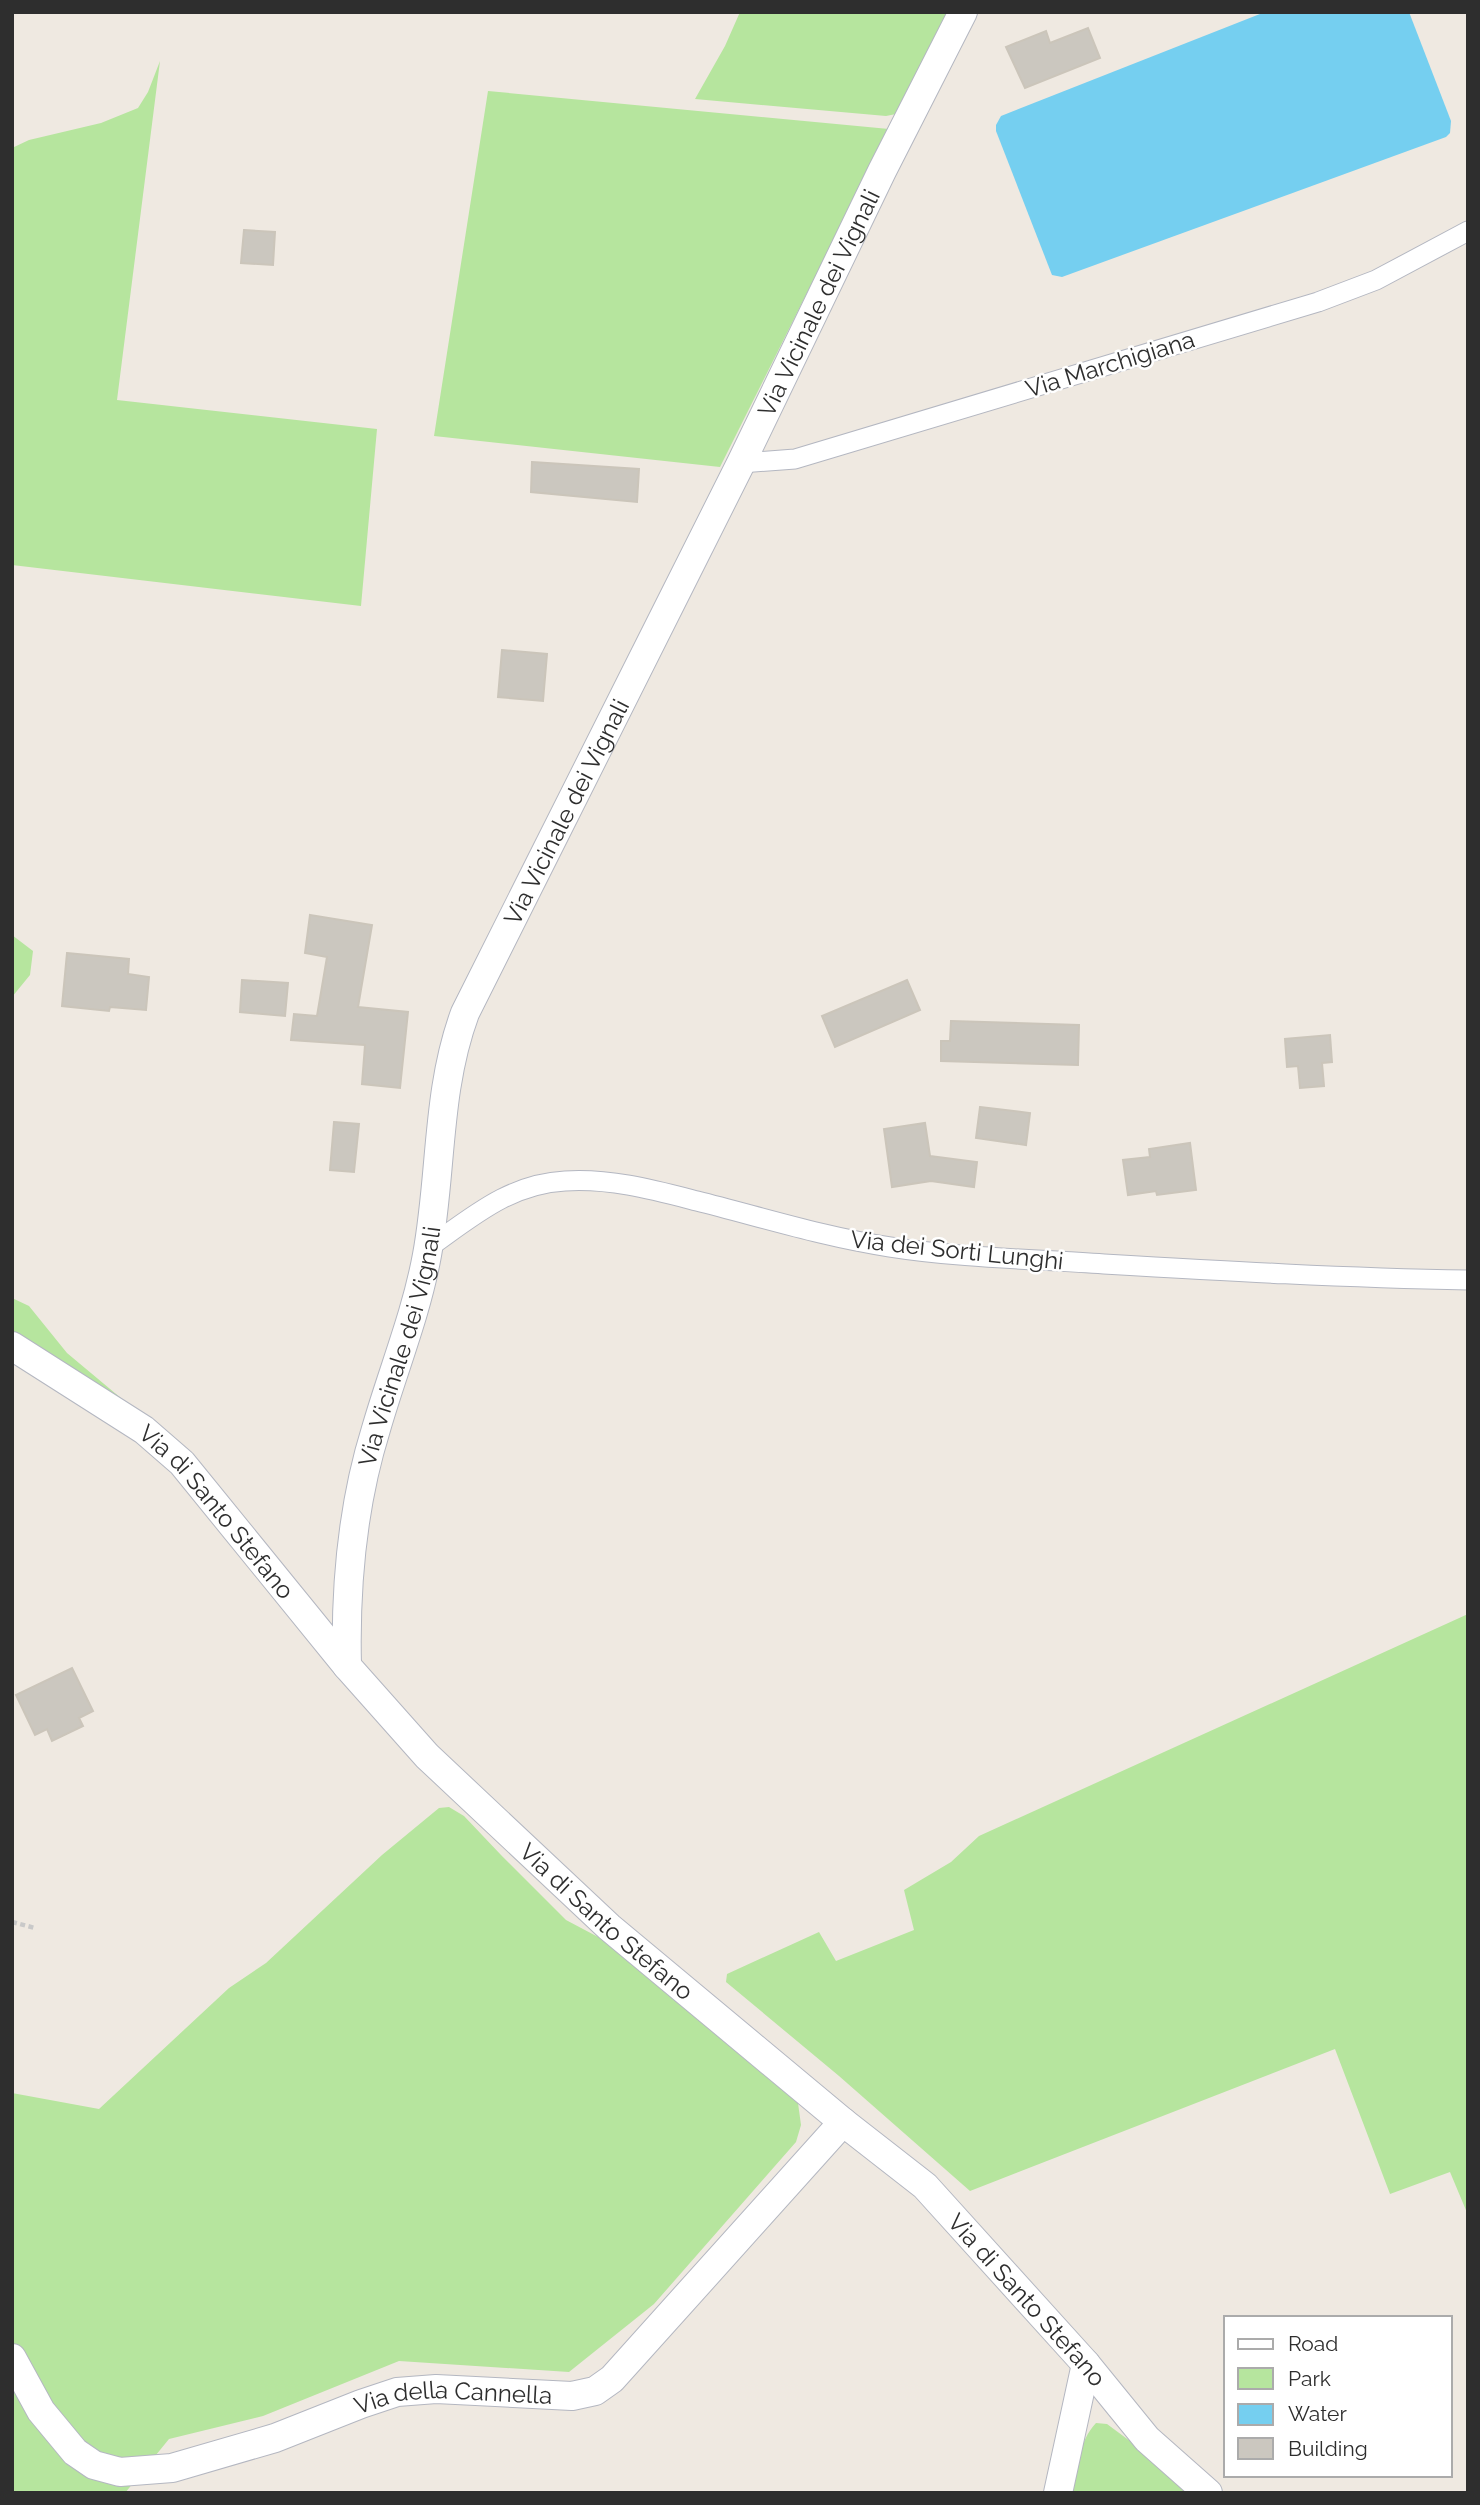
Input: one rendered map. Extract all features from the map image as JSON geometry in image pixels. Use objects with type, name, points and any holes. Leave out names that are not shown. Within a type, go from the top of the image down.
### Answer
[{"type":"street","name":"Via Vicinale dei Vignali","points":[[347,1666],[347,1586],[362,1480],[419,1295],[428,1248],[445,1091],[465,1013],[741,463],[963,12]]},
{"type":"street","name":"Via Marchigiana","points":[[741,463],[795,459],[1318,302],[1376,280],[1468,232]]},
{"type":"street","name":"Via dei Sorti Lunghi","points":[[428,1248],[501,1197],[544,1183],[589,1180],[615,1182],[658,1191],[837,1238],[895,1248],[994,1257],[1337,1278],[1468,1280]]},
{"type":"street","name":"Via di Santo Stefano","points":[[12,1346],[144,1430],[182,1464],[347,1666],[435,1764],[600,1919],[843,2122],[925,2186],[1086,2364],[1147,2439],[1208,2493]]},
{"type":"street","name":"Via della Cannella","points":[[12,2358],[41,2411],[75,2452],[94,2465],[120,2472],[172,2468],[275,2438],[397,2392],[436,2389],[572,2396],[595,2390],[612,2379],[843,2122]]},
{"type":"street","points":[[1058,2493],[1086,2364]]},
{"type":"path","points":[[12,1922],[36,1928]]},
{"type":"green space","points":[[740,12],[947,12],[896,114],[886,116],[695,99],[725,46]]},
{"type":"green space","points":[[160,61],[117,400],[377,429],[361,606],[12,565],[12,148],[29,140],[101,123],[138,108],[148,92]]},
{"type":"green space","points":[[488,91],[889,129],[720,467],[434,436]]},
{"type":"green space","points":[[12,935],[33,951],[30,975],[12,997]]},
{"type":"green space","points":[[12,1298],[29,1306],[67,1353],[128,1404],[12,1333]]},
{"type":"green space","points":[[1468,1614],[1468,2215],[1450,2172],[1390,2194],[1335,2049],[970,2191],[839,2076],[726,1982],[727,1974],[819,1932],[836,1961],[914,1930],[904,1890],[951,1862],[979,1836]]},
{"type":"green space","points":[[449,1807],[464,1816],[566,1920],[600,1938],[798,2103],[801,2125],[796,2142],[654,2304],[569,2372],[399,2361],[263,2416],[169,2439],[125,2493],[12,2493],[12,2093],[99,2109],[229,1988],[266,1963],[382,1855],[439,1808]]},
{"type":"green space","points":[[1096,2423],[1107,2424],[1138,2447],[1190,2493],[1072,2493],[1082,2447]]},
{"type":"water","points":[[1265,12],[1409,12],[1451,121],[1450,133],[1446,137],[1062,277],[1052,275],[996,131],[1001,116]]},
{"type":"building","points":[[1088,28],[1100,58],[1025,88],[1006,47],[1046,31],[1050,43]]},
{"type":"building","points":[[244,230],[275,232],[273,265],[241,263]]},
{"type":"building","points":[[532,462],[639,469],[637,502],[531,492]]},
{"type":"building","points":[[502,650],[547,654],[543,701],[498,697]]},
{"type":"building","points":[[310,915],[372,925],[358,1007],[408,1012],[400,1088],[362,1084],[365,1045],[291,1040],[294,1014],[317,1016],[327,957],[305,953]]},
{"type":"building","points":[[67,953],[129,959],[128,974],[149,977],[146,1010],[110,1007],[109,1011],[62,1006]]},
{"type":"building","points":[[242,980],[288,983],[285,1016],[240,1012]]},
{"type":"building","points":[[907,980],[920,1010],[835,1047],[822,1016]]},
{"type":"building","points":[[951,1021],[1079,1025],[1078,1065],[941,1061],[941,1041],[950,1041]]},
{"type":"building","points":[[1330,1035],[1332,1062],[1322,1063],[1324,1086],[1300,1088],[1298,1066],[1287,1067],[1285,1039]]},
{"type":"building","points":[[980,1107],[1030,1113],[1026,1145],[976,1138]]},
{"type":"building","points":[[334,1122],[359,1124],[354,1172],[330,1170]]},
{"type":"building","points":[[925,1123],[930,1156],[977,1162],[974,1187],[931,1181],[892,1187],[884,1129]]},
{"type":"building","points":[[1190,1143],[1196,1190],[1157,1195],[1156,1191],[1128,1195],[1123,1160],[1150,1157],[1149,1149]]},
{"type":"building","points":[[72,1668],[93,1711],[79,1718],[83,1726],[52,1741],[47,1729],[35,1735],[16,1695]]}]
